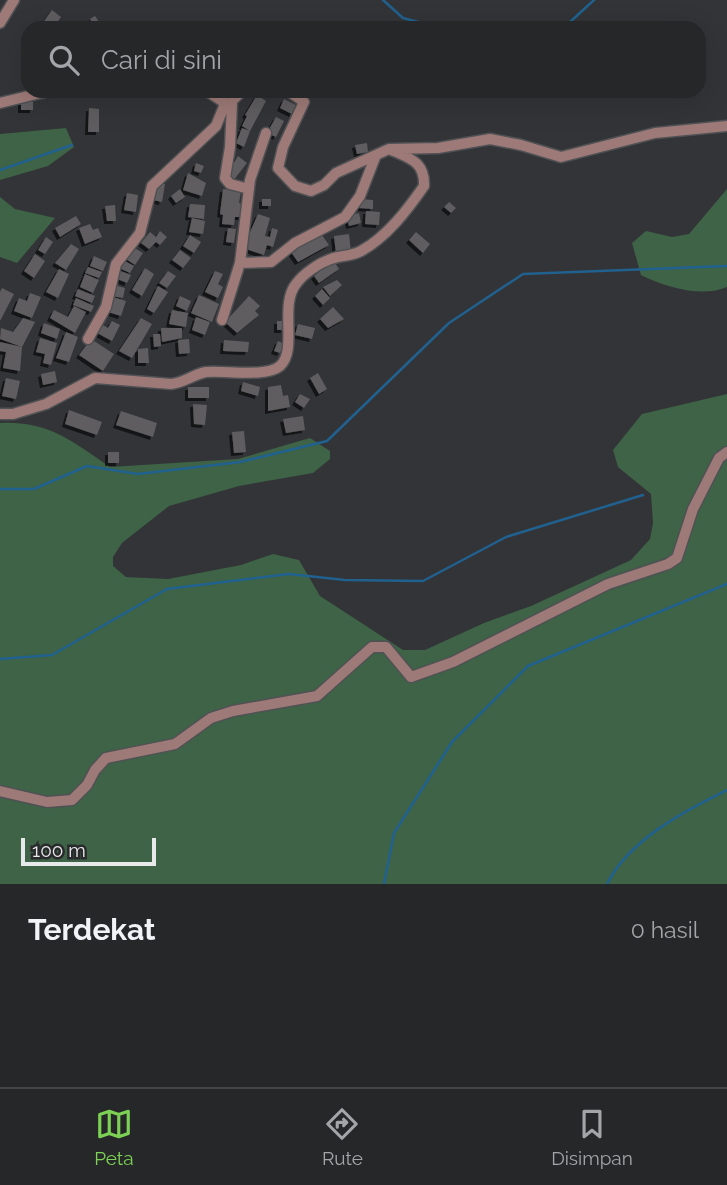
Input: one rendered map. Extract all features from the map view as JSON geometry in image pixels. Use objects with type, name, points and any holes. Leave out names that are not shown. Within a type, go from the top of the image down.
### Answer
[{"type":"street","points":[[0,23],[14,0]]},
{"type":"street","points":[[0,103],[21,98]]},
{"type":"street","points":[[219,98],[229,104]]},
{"type":"street","points":[[89,340],[106,307],[117,264],[140,233],[152,186],[216,126],[235,98]]},
{"type":"street","points":[[298,98],[304,102],[279,164],[280,172],[295,186],[311,191],[324,185],[335,173],[389,149],[438,148],[490,139],[561,158],[655,133],[727,126]]},
{"type":"street","points":[[229,104],[230,147],[225,178],[230,184],[249,189]]},
{"type":"street","points":[[222,320],[240,263],[249,189],[266,133]]},
{"type":"street","points":[[0,414],[13,414],[47,404],[95,378],[171,384],[181,383],[203,372],[269,371],[281,366],[286,355],[288,312],[295,285],[331,258],[348,258],[365,249],[395,222],[424,186],[423,169],[417,161],[389,149]]},
{"type":"street","points":[[240,263],[271,262],[295,243],[345,217],[360,195],[376,155]]},
{"type":"street","points":[[0,791],[47,802],[72,800],[88,785],[94,770],[107,758],[119,753],[175,744],[211,718],[233,711],[317,696],[372,647],[386,647],[411,677],[453,662],[608,584],[668,564],[677,558],[693,509],[719,458],[727,452]]},
{"type":"green space","points":[[66,128],[74,147],[48,166],[0,180],[0,134]]},
{"type":"green space","points":[[727,189],[727,287],[706,291],[684,290],[641,275],[632,243],[646,231],[672,237],[689,234]]},
{"type":"green space","points":[[0,197],[15,209],[55,218],[17,263],[0,257]]},
{"type":"green space","points":[[727,394],[727,884],[0,884],[0,423],[33,425],[46,429],[71,441],[110,467],[238,459],[310,438],[330,451],[330,459],[313,473],[239,486],[169,506],[122,543],[113,557],[113,566],[126,577],[168,579],[241,565],[273,554],[299,560],[320,596],[403,650],[425,650],[484,623],[531,606],[631,560],[650,539],[653,523],[651,494],[618,467],[613,450],[642,414]]},
{"type":"building","points":[[52,10],[61,17],[58,21],[44,21]]},
{"type":"building","points":[[255,98],[266,101],[250,131],[242,126],[247,116],[245,115]]},
{"type":"building","points":[[284,99],[296,105],[292,114],[280,108]]},
{"type":"building","points":[[21,102],[33,102],[33,110],[21,110]]},
{"type":"building","points":[[89,108],[99,109],[99,132],[88,132]]},
{"type":"building","points":[[276,117],[284,121],[276,137],[267,133]]},
{"type":"building","points":[[242,128],[250,131],[244,147],[236,143]]},
{"type":"building","points":[[367,143],[368,152],[357,154],[355,145]]},
{"type":"building","points":[[238,156],[247,163],[233,181],[226,176]]},
{"type":"building","points":[[196,163],[204,166],[201,173],[194,171]]},
{"type":"building","points":[[188,173],[206,183],[202,196],[183,190]]},
{"type":"building","points":[[156,182],[165,184],[162,202],[153,200]]},
{"type":"building","points":[[180,189],[185,197],[176,203],[171,196]]},
{"type":"building","points":[[223,189],[241,191],[239,203],[244,204],[242,217],[235,217],[234,225],[222,224],[223,215],[220,214]]},
{"type":"building","points":[[127,193],[138,195],[136,212],[124,210]]},
{"type":"building","points":[[262,199],[271,199],[271,206],[262,206]]},
{"type":"building","points":[[359,199],[373,200],[373,209],[359,208]]},
{"type":"building","points":[[449,202],[456,208],[451,213],[444,207]]},
{"type":"building","points":[[190,204],[205,205],[204,219],[188,217]]},
{"type":"building","points":[[115,205],[116,221],[107,221],[105,206]]},
{"type":"building","points":[[366,211],[380,212],[379,225],[365,224]]},
{"type":"building","points":[[359,213],[361,223],[349,226],[347,216]]},
{"type":"building","points":[[258,214],[270,218],[265,236],[270,237],[272,228],[278,230],[273,247],[267,245],[264,255],[243,248]]},
{"type":"building","points":[[76,216],[81,224],[60,237],[55,228]]},
{"type":"building","points":[[192,218],[205,221],[203,234],[189,232]]},
{"type":"building","points":[[90,224],[93,230],[98,228],[102,237],[85,244],[79,228]]},
{"type":"building","points":[[228,228],[236,229],[234,243],[226,242]]},
{"type":"building","points":[[160,231],[167,237],[160,245],[156,242],[149,249],[141,243],[150,232],[156,237]]},
{"type":"building","points":[[319,231],[329,245],[298,262],[291,252]]},
{"type":"building","points":[[416,232],[430,244],[423,253],[409,240]]},
{"type":"building","points":[[349,234],[351,252],[336,254],[334,236]]},
{"type":"building","points":[[190,235],[201,242],[194,253],[183,246]]},
{"type":"building","points":[[46,237],[53,242],[45,254],[38,250]]},
{"type":"building","points":[[71,244],[79,249],[66,270],[55,263]]},
{"type":"building","points":[[133,247],[143,253],[135,265],[126,259]]},
{"type":"building","points":[[180,250],[191,258],[183,268],[172,260]]},
{"type":"building","points":[[35,254],[45,261],[34,278],[24,271]]},
{"type":"building","points":[[94,256],[107,262],[103,271],[90,266]]},
{"type":"building","points":[[123,260],[134,266],[130,273],[119,268]]},
{"type":"building","points":[[333,260],[339,269],[319,283],[314,276]]},
{"type":"building","points":[[88,267],[102,272],[99,278],[85,273]]},
{"type":"building","points":[[145,268],[154,274],[142,296],[132,290]]},
{"type":"building","points":[[59,269],[69,274],[58,298],[46,292]]},
{"type":"building","points":[[118,270],[131,275],[127,283],[115,278]]},
{"type":"building","points":[[168,271],[176,276],[167,288],[159,283]]},
{"type":"building","points":[[215,271],[223,274],[218,284],[223,287],[218,298],[205,292]]},
{"type":"building","points":[[85,274],[99,280],[93,293],[80,287]]},
{"type":"building","points":[[337,280],[342,285],[330,296],[323,287]]},
{"type":"building","points":[[114,285],[125,288],[123,298],[111,296]]},
{"type":"building","points":[[158,286],[168,292],[154,313],[147,309]]},
{"type":"building","points":[[2,288],[14,294],[0,321],[0,292]]},
{"type":"building","points":[[78,289],[95,296],[92,303],[75,296]]},
{"type":"building","points":[[322,289],[330,298],[323,305],[315,296]]},
{"type":"building","points":[[30,293],[41,297],[32,318],[14,311],[19,298],[27,301]]},
{"type":"building","points":[[199,295],[219,304],[212,322],[191,313]]},
{"type":"building","points":[[180,296],[191,301],[187,311],[176,306]]},
{"type":"building","points":[[249,296],[260,306],[255,311],[259,315],[237,333],[225,322]]},
{"type":"building","points":[[113,297],[126,301],[121,316],[108,312]]},
{"type":"building","points":[[76,298],[94,306],[91,312],[73,305]]},
{"type":"building","points":[[74,306],[86,312],[75,333],[50,318],[54,310],[68,317]]},
{"type":"building","points":[[333,307],[344,319],[328,328],[320,319]]},
{"type":"building","points":[[172,310],[188,313],[186,327],[169,324]]},
{"type":"building","points":[[196,317],[210,322],[205,335],[192,330]]},
{"type":"building","points":[[23,318],[35,322],[22,347],[0,339],[1,328],[13,332]]},
{"type":"building","points":[[141,318],[152,324],[132,358],[119,351]]},
{"type":"building","points":[[112,321],[120,325],[112,341],[97,333],[101,324],[108,328]]},
{"type":"building","points":[[277,321],[283,321],[284,330],[277,330]]},
{"type":"building","points":[[44,323],[60,329],[57,339],[41,333]]},
{"type":"building","points":[[298,324],[315,328],[312,339],[295,335]]},
{"type":"building","points":[[161,328],[182,328],[182,338],[162,342]]},
{"type":"building","points":[[66,332],[78,337],[69,362],[56,358]]},
{"type":"building","points":[[153,334],[160,334],[161,346],[154,347]]},
{"type":"building","points":[[40,338],[57,343],[51,365],[43,363],[45,354],[36,352]]},
{"type":"building","points":[[91,339],[114,354],[103,371],[79,355]]},
{"type":"building","points":[[189,339],[190,353],[179,354],[178,340]]},
{"type":"building","points":[[224,340],[249,342],[248,352],[223,351]]},
{"type":"building","points":[[278,341],[284,344],[280,353],[274,351]]},
{"type":"building","points":[[0,342],[22,347],[20,371],[3,368],[6,352],[0,351]]},
{"type":"building","points":[[148,348],[149,363],[138,363],[138,349]]},
{"type":"building","points":[[55,371],[57,382],[43,385],[41,374]]},
{"type":"building","points":[[318,373],[327,389],[319,394],[310,378]]},
{"type":"building","points":[[6,378],[20,381],[16,399],[2,396]]},
{"type":"building","points":[[243,382],[260,387],[258,396],[241,391]]},
{"type":"building","points":[[281,385],[283,396],[288,395],[290,407],[268,411],[268,387]]},
{"type":"building","points":[[188,387],[209,387],[209,398],[188,398]]},
{"type":"building","points":[[300,394],[310,399],[304,408],[295,402]]},
{"type":"building","points":[[193,404],[207,405],[205,425],[194,424]]},
{"type":"building","points":[[69,410],[102,422],[97,435],[65,424]]},
{"type":"building","points":[[121,411],[157,423],[153,437],[116,425]]},
{"type":"building","points":[[303,416],[305,430],[286,433],[283,419]]},
{"type":"building","points":[[244,431],[246,452],[234,453],[232,432]]},
{"type":"building","points":[[108,452],[119,452],[119,463],[108,463]]},
{"type":"waterway","points":[[383,0],[403,18],[414,21]]},
{"type":"waterway","points":[[571,21],[594,0]]},
{"type":"waterway","points":[[0,170],[72,145]]},
{"type":"waterway","points":[[0,489],[34,489],[87,466],[138,474],[240,462],[327,441],[449,323],[523,274],[727,266]]},
{"type":"waterway","points":[[0,659],[52,655],[167,589],[289,574],[345,580],[423,581],[506,537],[643,495]]},
{"type":"waterway","points":[[384,884],[394,833],[452,742],[528,666],[727,584]]},
{"type":"waterway","points":[[607,884],[617,868],[643,840],[676,817],[727,790]]}]
